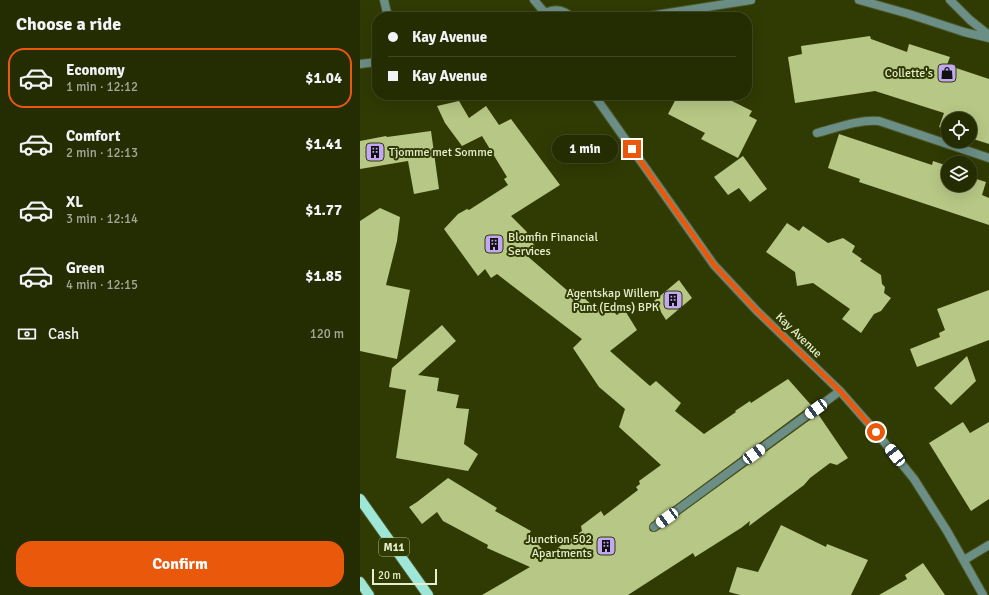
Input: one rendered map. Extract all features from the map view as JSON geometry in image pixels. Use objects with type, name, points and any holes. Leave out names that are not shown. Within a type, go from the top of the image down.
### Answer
[{"type":"main road","name":"M11","points":[[360,499],[428,595]]},
{"type":"main road","points":[[360,582],[369,595]]},
{"type":"street","points":[[384,0],[387,12]]},
{"type":"street","points":[[534,0],[541,12]]},
{"type":"street","points":[[675,12],[751,0]]},
{"type":"street","points":[[859,0],[964,32],[989,38]]},
{"type":"street","points":[[950,0],[970,20],[989,35]]},
{"type":"street","points":[[548,12],[551,10],[564,12]]},
{"type":"street","points":[[360,64],[372,63]]},
{"type":"street","name":"Kay Avenue","points":[[598,100],[714,265],[757,311],[840,391],[914,479],[964,560],[983,595]]},
{"type":"street","points":[[817,133],[857,123],[879,121],[989,158]]},
{"type":"street","points":[[654,527],[840,391]]},
{"type":"street","points":[[964,560],[989,545]]},
{"type":"building","points":[[870,36],[871,39],[907,52],[909,44],[950,57],[947,65],[989,79],[989,144],[977,140],[977,112],[941,112],[875,91],[795,103],[788,57],[802,54],[801,46]]},
{"type":"building","points":[[675,100],[730,100],[752,111],[749,116],[757,120],[738,158],[701,139],[705,133],[668,114]]},
{"type":"building","points":[[459,101],[469,118],[486,106],[499,125],[511,119],[560,185],[511,216],[526,231],[535,247],[525,254],[569,292],[572,288],[597,309],[603,301],[617,315],[624,309],[637,330],[610,351],[650,386],[656,381],[681,403],[675,411],[704,434],[750,401],[751,403],[788,379],[811,405],[651,523],[649,527],[650,531],[657,531],[818,414],[848,458],[837,465],[830,463],[810,478],[804,485],[749,526],[750,521],[695,557],[693,553],[628,595],[482,595],[530,567],[487,548],[488,545],[443,521],[437,512],[422,524],[409,507],[448,478],[497,508],[495,511],[531,531],[529,534],[547,555],[582,531],[581,526],[601,511],[604,516],[638,490],[636,487],[640,484],[639,481],[661,465],[619,427],[625,409],[599,387],[573,348],[582,339],[497,274],[491,278],[485,269],[478,276],[444,229],[458,214],[467,209],[469,210],[508,185],[504,179],[507,177],[482,136],[462,146],[445,123],[437,106]]},
{"type":"building","points":[[431,131],[439,189],[414,194],[408,161],[360,169],[360,141],[386,136]]},
{"type":"building","points":[[839,134],[932,165],[933,161],[941,164],[941,192],[977,192],[977,179],[986,182],[982,195],[989,198],[989,225],[859,182],[860,179],[828,168]]},
{"type":"building","points":[[743,156],[767,189],[750,202],[739,188],[728,195],[714,177]]},
{"type":"building","points":[[380,208],[400,217],[397,241],[386,285],[410,290],[397,359],[360,351],[360,221]]},
{"type":"building","points":[[787,223],[799,231],[803,226],[828,243],[843,238],[855,246],[852,252],[862,259],[860,261],[881,275],[882,284],[885,287],[884,293],[891,298],[881,311],[874,314],[861,333],[842,319],[850,309],[813,283],[797,286],[795,272],[766,252]]},
{"type":"building","name":"Agentskap Willem Punt (Edms) BPK","points":[[679,280],[692,298],[666,320],[654,301]]},
{"type":"building","points":[[989,290],[989,340],[917,367],[910,349],[940,337],[939,333],[945,330],[937,309]]},
{"type":"building","points":[[442,325],[456,341],[418,375],[439,378],[437,391],[459,395],[456,408],[469,409],[464,444],[478,454],[468,471],[396,458],[406,390],[389,387],[392,368]]},
{"type":"building","points":[[967,356],[976,381],[951,405],[934,388]]},
{"type":"building","points":[[963,422],[970,433],[989,422],[989,499],[971,511],[929,443]]},
{"type":"building","points":[[781,525],[826,547],[827,544],[868,560],[851,595],[740,595],[729,592],[737,567],[758,572]]},
{"type":"building","points":[[923,563],[945,595],[879,595],[907,579],[905,575]]},
{"type":"place","name":"Collette's","points":[[947,73]]},
{"type":"place","name":"Tjomme met Somme","points":[[375,152]]},
{"type":"place","name":"Blomfin Financial Services","points":[[494,244]]},
{"type":"place","name":"Agentskap Willem Punt (Edms) BPK","points":[[673,300]]},
{"type":"place","name":"Junction 502 Apartments","points":[[606,546]]},
{"type":"route","points":[[632,149],[714,265],[757,311],[840,391],[876,432]]}]
